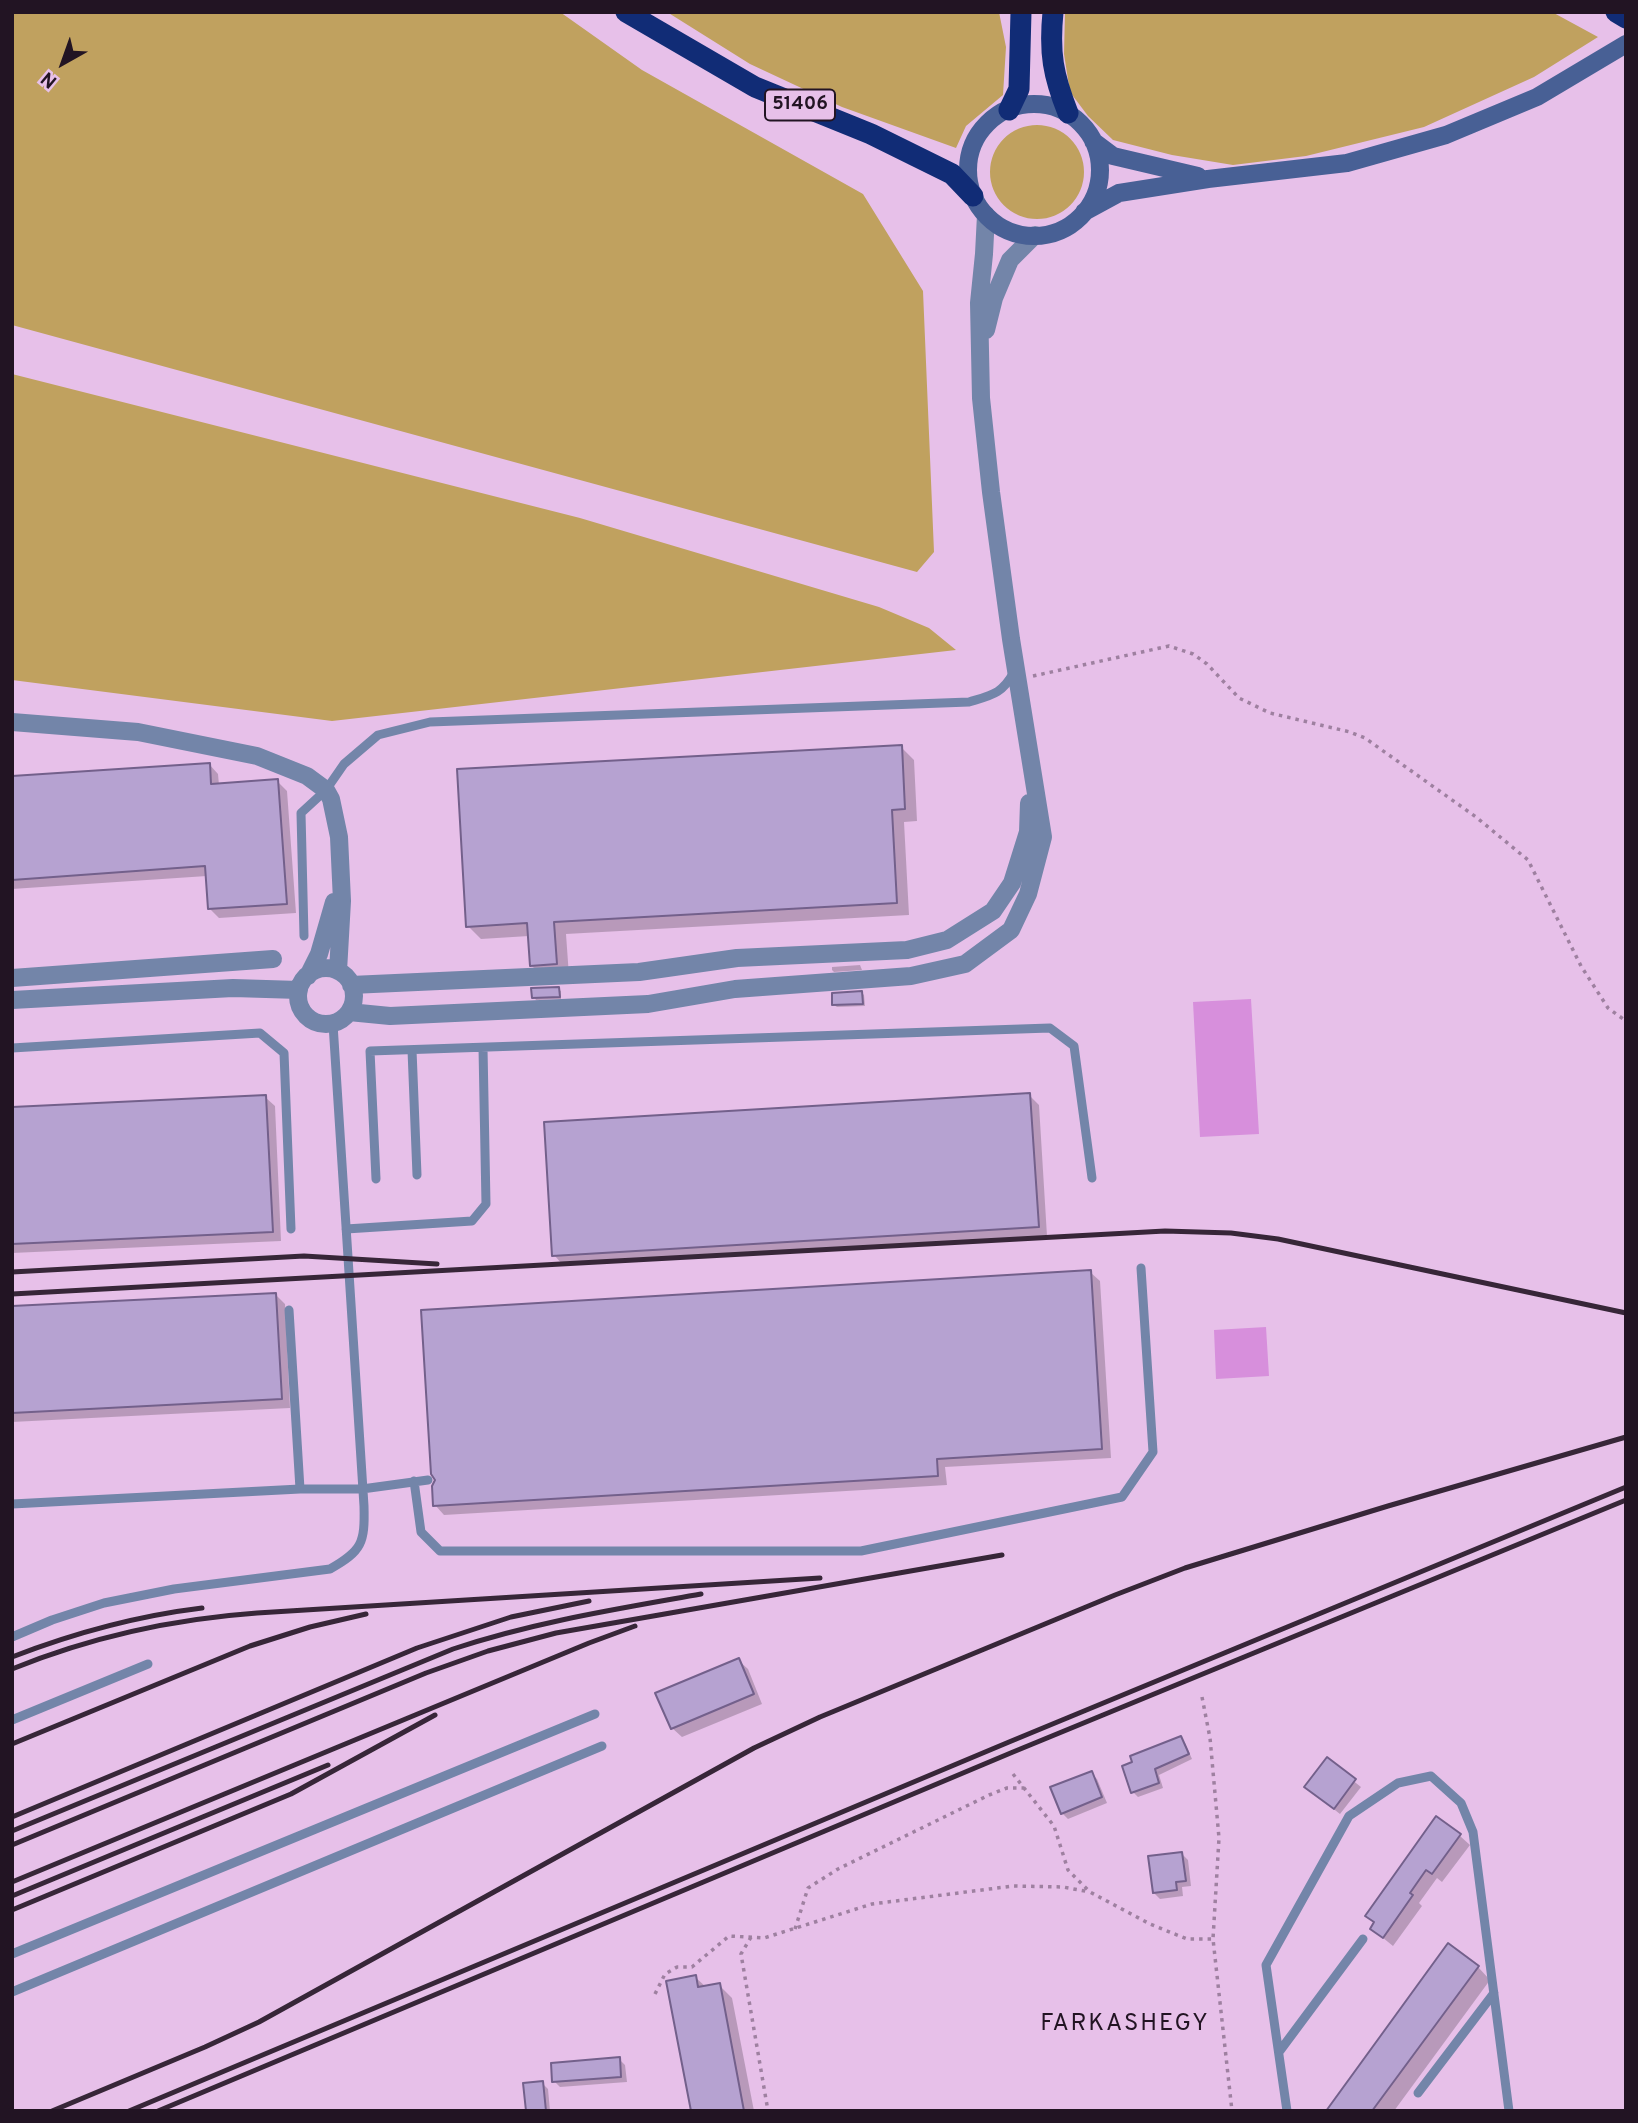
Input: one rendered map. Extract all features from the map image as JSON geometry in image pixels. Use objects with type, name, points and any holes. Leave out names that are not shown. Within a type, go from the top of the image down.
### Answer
[{"type":"highway","name":"51406","points":[[625,12],[755,88],[871,134],[952,174],[973,196]]},
{"type":"highway","points":[[1009,110],[1019,89],[1021,12]]},
{"type":"highway","points":[[1053,12],[1051,62],[1068,113]]},
{"type":"highway","points":[[1616,12],[1626,18]]},
{"type":"street","points":[[981,347],[995,298],[1010,260],[1035,236],[1066,227],[1084,212],[1119,193],[1208,178],[1347,163],[1446,135],[1536,97],[1626,44]]},
{"type":"street","name":"51406","points":[[1035,236],[1009,230],[986,215],[973,196],[968,178],[968,160],[972,145],[988,122],[1009,110],[1030,104],[1042,104],[1068,113]]},
{"type":"street","points":[[1068,113],[1080,122],[1093,141],[1113,156],[1208,178]]},
{"type":"street","points":[[1084,212],[1092,201],[1099,176],[1099,163],[1093,141]]},
{"type":"street","points":[[349,1012],[390,1016],[648,1004],[736,989],[911,976],[964,964],[1011,930],[1028,894],[1043,836],[1017,675],[982,411],[979,303],[986,215]]},
{"type":"street","points":[[12,722],[138,732],[257,756],[307,776],[326,790],[331,799],[339,836],[342,901],[338,971]]},
{"type":"street","points":[[351,985],[639,972],[737,958],[907,950],[947,940],[993,911],[1012,883],[1028,832],[1030,761]]},
{"type":"street","points":[[12,1000],[303,983],[322,969],[338,971],[351,985],[354,994],[349,1012],[333,1024],[314,1021],[306,1016],[301,1008],[303,983],[319,954],[332,914],[340,871]]},
{"type":"street","points":[[12,978],[273,959]]},
{"type":"lane","points":[[304,936],[301,813],[326,790],[344,764],[378,735],[430,722],[970,702],[997,694],[1017,675]]},
{"type":"lane","points":[[12,1637],[104,1603],[174,1589],[330,1569],[359,1547],[364,1530],[362,1489],[333,1024]]},
{"type":"lane","points":[[376,1179],[370,1051],[1050,1028],[1074,1046],[1092,1178]]},
{"type":"lane","points":[[12,1048],[260,1033],[284,1053],[292,1229]]},
{"type":"lane","points":[[346,1229],[472,1221],[486,1204],[483,1048]]},
{"type":"lane","points":[[412,1050],[417,1175]]},
{"type":"lane","points":[[414,1481],[421,1532],[440,1551],[861,1551],[1122,1497],[1153,1452],[1141,1268]]},
{"type":"lane","points":[[289,1310],[300,1489]]},
{"type":"lane","points":[[12,1504],[300,1489],[362,1489],[428,1480]]},
{"type":"lane","points":[[12,1720],[148,1664]]},
{"type":"lane","points":[[12,1954],[595,1714]]},
{"type":"lane","points":[[12,1992],[602,1746]]},
{"type":"lane","points":[[1287,2111],[1266,1965],[1349,1816],[1398,1783],[1431,1776],[1461,1803],[1473,1832],[1509,2111]]},
{"type":"lane","points":[[1279,2052],[1363,1939]]},
{"type":"lane","points":[[1418,2093],[1494,1993]]},
{"type":"path","points":[[1017,675],[1169,646],[1194,654],[1239,698],[1270,713],[1365,738],[1476,817],[1528,860],[1581,966],[1608,1008],[1626,1021]]},
{"type":"path","points":[[1202,1696],[1210,1738],[1219,1838],[1213,1939],[1232,2111]]},
{"type":"path","points":[[1013,1774],[1054,1826],[1068,1870],[1090,1892],[1150,1924],[1187,1939],[1213,1939]]},
{"type":"path","points":[[795,1929],[808,1888],[838,1869],[989,1795],[1007,1788],[1024,1788]]},
{"type":"path","points":[[655,1994],[665,1974],[677,1967],[692,1967],[729,1936],[764,1938],[872,1904],[1013,1886],[1063,1887],[1090,1892]]},
{"type":"path","points":[[751,1937],[741,1954],[768,2111]]},
{"type":"shaded area","points":[[12,12],[560,12],[642,70],[863,194],[923,291],[934,552],[917,572],[12,325]]},
{"type":"shaded area","points":[[667,12],[999,12],[1006,47],[1003,95],[966,126],[956,148],[842,107],[750,64]]},
{"type":"shaded area","points":[[1065,12],[1552,12],[1598,37],[1534,77],[1424,127],[1306,156],[1233,165],[1172,155],[1113,140],[1088,116],[1070,92],[1064,54]]},
{"type":"shaded area","points":[[1037,125],[1055,129],[1070,139],[1080,154],[1084,172],[1080,190],[1070,205],[1055,215],[1037,219],[1019,215],[1004,205],[994,190],[990,172],[994,154],[1004,139],[1019,129]]},
{"type":"shaded area","points":[[12,374],[580,518],[879,607],[929,628],[956,650],[332,721],[12,680]]},
{"type":"shaded area","points":[[1251,999],[1259,1134],[1200,1137],[1193,1002]]},
{"type":"shaded area","points":[[1266,1327],[1269,1376],[1216,1379],[1214,1330]]},
{"type":"building","points":[[902,745],[905,809],[892,810],[897,903],[554,922],[557,964],[530,966],[527,923],[466,927],[457,769]]},
{"type":"building","points":[[210,763],[211,784],[278,779],[287,904],[208,909],[205,866],[12,880],[12,776]]},
{"type":"building","points":[[559,987],[560,997],[532,998],[531,988]]},
{"type":"building","points":[[862,991],[863,1004],[832,1005],[832,993]]},
{"type":"building","points":[[1030,1093],[1039,1227],[552,1256],[544,1122]]},
{"type":"building","points":[[266,1095],[273,1232],[12,1244],[12,1107]]},
{"type":"building","points":[[1091,1270],[1102,1449],[937,1459],[938,1476],[433,1506],[432,1486],[435,1480],[431,1474],[421,1310]]},
{"type":"building","points":[[276,1293],[282,1399],[12,1413],[12,1306]]},
{"type":"building","points":[[739,1658],[754,1694],[671,1729],[655,1693]]},
{"type":"building","points":[[1181,1736],[1189,1754],[1155,1769],[1159,1783],[1131,1793],[1122,1766],[1132,1762],[1130,1756]]},
{"type":"building","points":[[1327,1757],[1356,1779],[1334,1809],[1304,1787]]},
{"type":"building","points":[[1092,1771],[1102,1797],[1061,1814],[1050,1787]]},
{"type":"building","points":[[1436,1816],[1461,1834],[1432,1874],[1426,1870],[1410,1893],[1413,1895],[1383,1938],[1370,1929],[1374,1922],[1365,1916]]},
{"type":"building","points":[[1182,1852],[1186,1881],[1176,1882],[1177,1890],[1153,1893],[1148,1856]]},
{"type":"building","points":[[1448,1943],[1479,1966],[1372,2111],[1326,2111]]},
{"type":"building","points":[[696,1975],[698,1987],[720,1983],[744,2111],[691,2111],[666,1981]]},
{"type":"building","points":[[620,2057],[621,2077],[552,2082],[551,2063]]},
{"type":"building","points":[[543,2081],[546,2111],[526,2111],[523,2083]]},
{"type":"railway","points":[[12,1294],[1165,1231],[1231,1233],[1278,1239],[1626,1313]]},
{"type":"railway","points":[[12,1272],[304,1256],[437,1264]]},
{"type":"railway","points":[[52,2111],[259,2022],[754,1748],[820,1717],[1185,1568],[1626,1437]]},
{"type":"railway","points":[[129,2111],[1626,1487]]},
{"type":"railway","points":[[158,2111],[1013,1752],[1626,1500]]},
{"type":"railway","points":[[12,1845],[426,1673],[488,1651],[556,1633],[1002,1555]]},
{"type":"railway","points":[[12,1669],[132,1631],[225,1616],[820,1578]]},
{"type":"railway","points":[[12,1831],[453,1649],[545,1624],[701,1594]]},
{"type":"railway","points":[[12,1817],[417,1648],[511,1617],[589,1601]]},
{"type":"railway","points":[[12,1657],[106,1627],[202,1608]]},
{"type":"railway","points":[[12,1744],[250,1646],[310,1627],[366,1614]]},
{"type":"railway","points":[[12,1882],[635,1626]]},
{"type":"railway","points":[[12,1910],[291,1794],[435,1715]]},
{"type":"railway","points":[[12,1896],[328,1765]]},
{"type":"district","name":"FARKASHEGY","points":[[1125,2025]]}]
